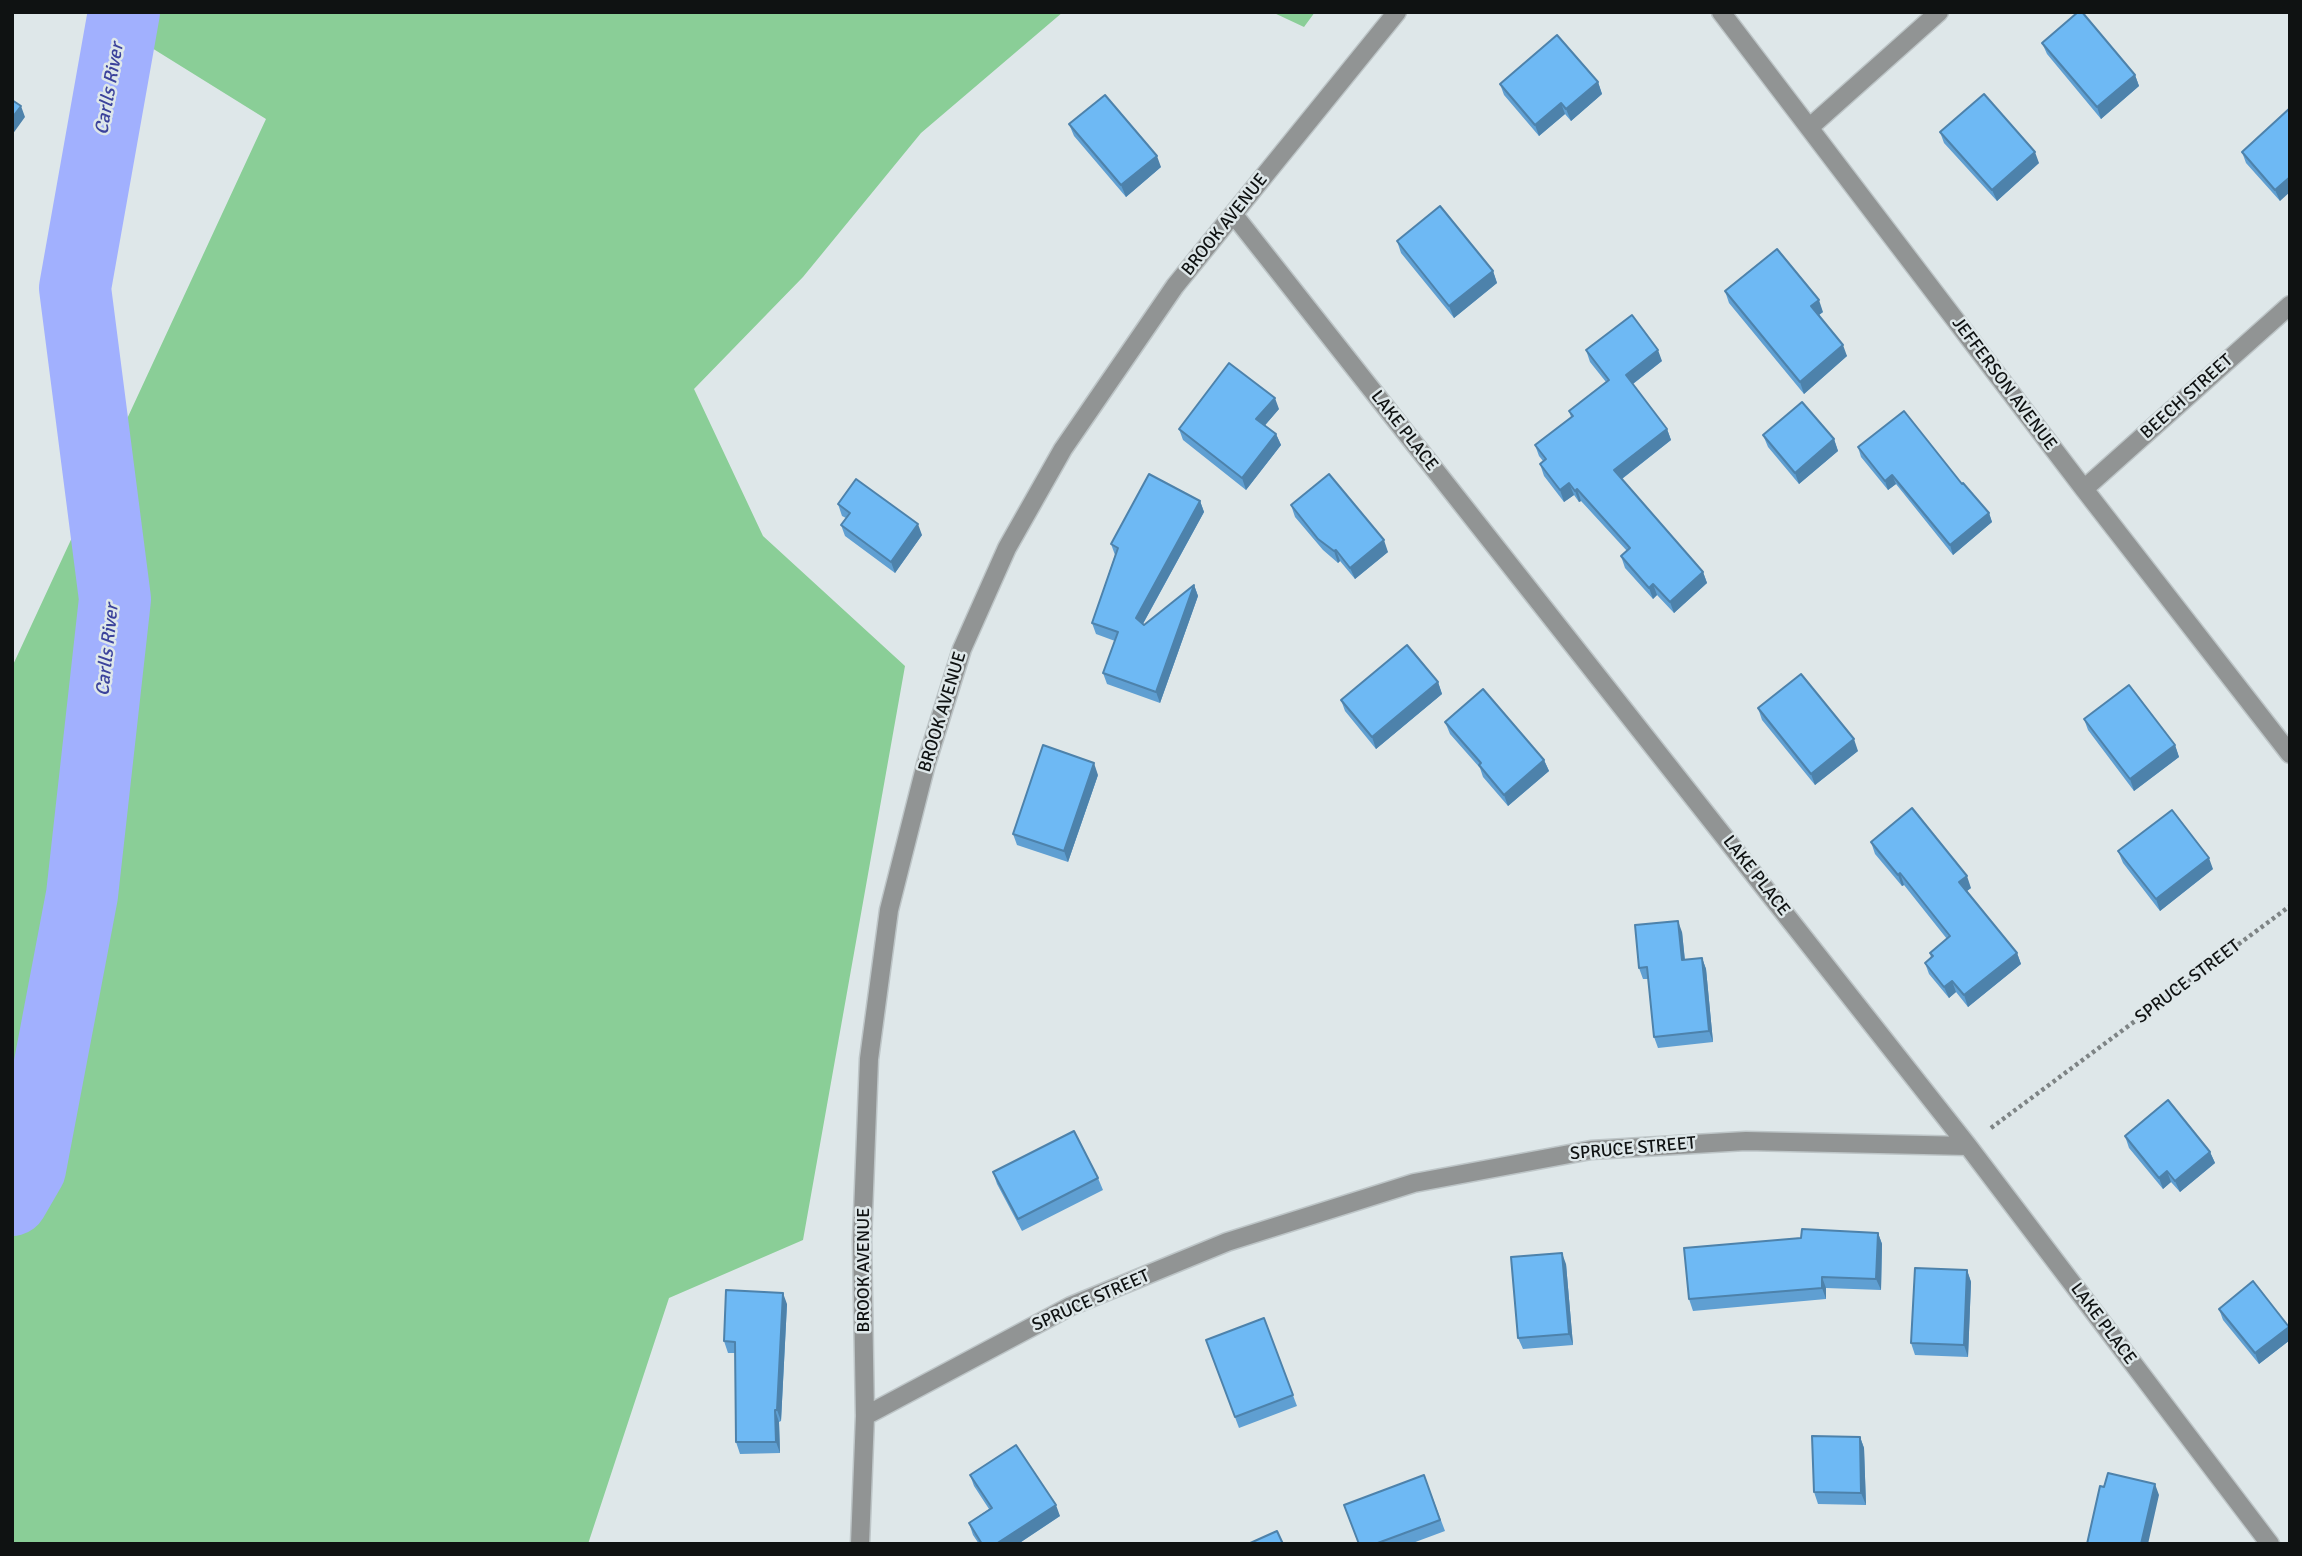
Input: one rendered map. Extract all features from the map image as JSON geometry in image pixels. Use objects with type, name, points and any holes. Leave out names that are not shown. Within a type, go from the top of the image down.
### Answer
[{"type":"street","name":"BROOK AVENUE","points":[[860,1544],[865,1416],[862,1240],[869,1059],[889,910],[926,764],[962,649],[1013,537],[1063,449],[1175,286],[1397,12]]},
{"type":"street","name":"JEFFERSON AVENUE","points":[[1721,12],[2084,489],[2290,754]]},
{"type":"street","points":[[1810,127],[1939,12]]},
{"type":"street","name":"LAKE PLACE","points":[[1234,215],[1968,1146],[2270,1544]]},
{"type":"street","name":"BEECH STREET","points":[[2084,489],[2290,305]]},
{"type":"street","name":"SPRUCE STREET","points":[[865,1416],[1071,1306],[1227,1242],[1414,1183],[1591,1150],[1746,1141],[1968,1146]]},
{"type":"path","name":"SPRUCE STREET","points":[[1968,1146],[2290,906]]},
{"type":"green space","points":[[94,12],[1063,12],[921,133],[803,277],[694,389],[763,536],[905,666],[803,1240],[669,1298],[588,1544],[12,1544],[12,667],[266,119]]},
{"type":"green space","points":[[1272,12],[1315,12],[1304,27]]},
{"type":"building","points":[[2078,12],[2082,12],[2135,75],[2097,107],[2042,43]]},
{"type":"building","points":[[1557,35],[1598,82],[1566,109],[1561,103],[1535,125],[1500,84]]},
{"type":"building","points":[[1984,94],[2035,152],[1992,190],[1940,132]]},
{"type":"building","points":[[1105,95],[1157,156],[1121,185],[1069,124]]},
{"type":"building","points":[[12,100],[21,106],[12,118]]},
{"type":"building","points":[[2290,108],[2290,177],[2275,190],[2242,152]]},
{"type":"building","points":[[1440,206],[1493,271],[1449,306],[1397,241]]},
{"type":"building","points":[[1777,249],[1819,300],[1811,306],[1843,345],[1800,382],[1725,291]]},
{"type":"building","points":[[1632,315],[1658,350],[1626,375],[1667,429],[1614,470],[1703,572],[1670,602],[1653,584],[1649,588],[1621,556],[1630,548],[1577,489],[1575,491],[1569,483],[1560,490],[1540,464],[1546,459],[1535,445],[1573,416],[1569,411],[1609,380],[1586,350]]},
{"type":"building","points":[[1229,363],[1275,398],[1256,419],[1276,434],[1242,478],[1179,429]]},
{"type":"building","points":[[1802,402],[1834,439],[1795,473],[1763,435]]},
{"type":"building","points":[[1904,411],[1962,484],[1989,513],[1950,545],[1892,475],[1885,481],[1858,447]]},
{"type":"building","points":[[1149,474],[1200,501],[1136,618],[1144,625],[1194,585],[1156,692],[1103,673],[1118,632],[1092,623],[1118,548],[1111,544]]},
{"type":"building","points":[[1329,474],[1384,540],[1350,568],[1336,550],[1318,539],[1291,505]]},
{"type":"building","points":[[856,479],[918,524],[891,562],[841,525],[850,513],[838,504]]},
{"type":"building","points":[[1407,645],[1438,682],[1372,737],[1341,700]]},
{"type":"building","points":[[1801,674],[1854,739],[1811,774],[1758,708]]},
{"type":"building","points":[[2129,685],[2175,745],[2130,779],[2084,719]]},
{"type":"building","points":[[1483,689],[1544,760],[1504,795],[1479,765],[1481,763],[1445,722]]},
{"type":"building","points":[[1043,745],[1094,763],[1064,851],[1013,834]]},
{"type":"building","points":[[1912,808],[1967,876],[1959,882],[2017,953],[1964,995],[1952,981],[1944,987],[1925,963],[1933,956],[1930,953],[1950,936],[1900,873],[1898,875],[1871,842]]},
{"type":"building","points":[[2172,810],[2209,858],[2156,899],[2118,851]]},
{"type":"building","points":[[1678,921],[1682,960],[1702,958],[1709,1031],[1654,1037],[1647,967],[1639,968],[1635,925]]},
{"type":"building","points":[[2168,1100],[2210,1152],[2175,1181],[2167,1171],[2159,1178],[2125,1136]]},
{"type":"building","points":[[1074,1131],[1098,1178],[1018,1219],[993,1172]]},
{"type":"building","points":[[1802,1229],[1878,1233],[1876,1279],[1822,1277],[1822,1288],[1689,1299],[1684,1248],[1801,1238]]},
{"type":"building","points":[[1562,1253],[1569,1334],[1518,1338],[1511,1257]]},
{"type":"building","points":[[1915,1268],[1967,1270],[1964,1345],[1911,1343]]},
{"type":"building","points":[[2253,1281],[2289,1327],[2255,1353],[2219,1309]]},
{"type":"building","points":[[726,1290],[783,1293],[775,1410],[776,1442],[736,1442],[735,1342],[724,1341]]},
{"type":"building","points":[[1264,1318],[1293,1395],[1235,1417],[1206,1340]]},
{"type":"building","points":[[1812,1436],[1860,1437],[1861,1493],[1814,1492]]},
{"type":"building","points":[[1016,1445],[1056,1505],[996,1544],[982,1544],[969,1523],[992,1508],[970,1475]]},
{"type":"building","points":[[2108,1473],[2155,1484],[2141,1544],[2087,1544],[2100,1486],[2104,1487]]},
{"type":"building","points":[[1424,1475],[1440,1520],[1375,1544],[1359,1544],[1344,1505]]},
{"type":"building","points":[[1277,1531],[1283,1544],[1248,1544]]},
{"type":"waterway","name":"Carlls River","points":[[12,1200],[30,1169],[82,895],[115,599],[75,288],[124,12]]}]
